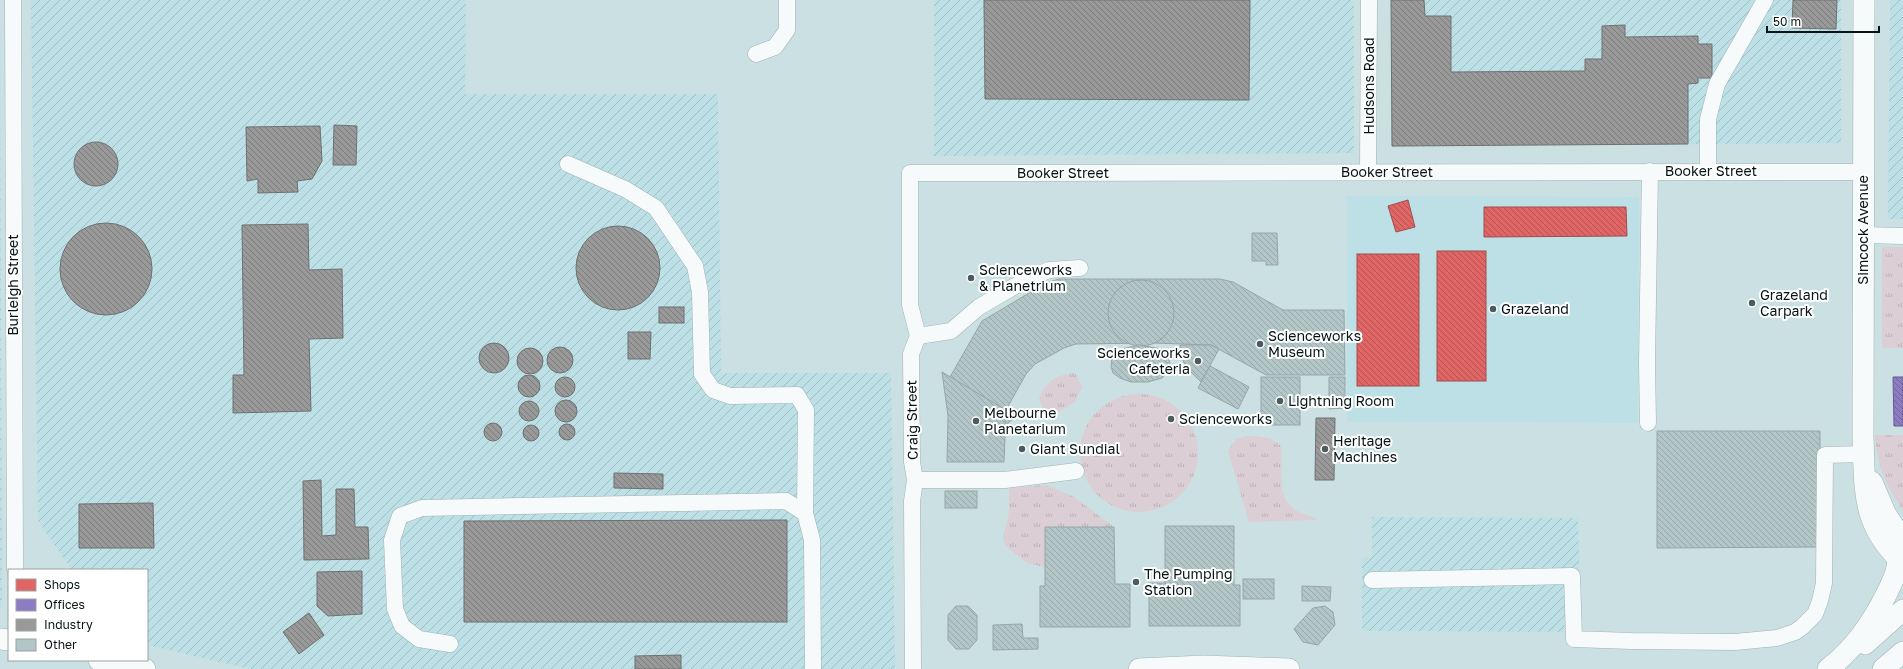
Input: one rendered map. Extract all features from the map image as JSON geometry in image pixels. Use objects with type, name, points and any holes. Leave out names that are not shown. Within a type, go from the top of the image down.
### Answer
[{"type":"main road","name":"Simcock Avenue","points":[[1864,0],[1863,235],[1866,463],[1865,494],[1870,516],[1884,541],[1901,554]]},
{"type":"main road","points":[[1866,463],[1903,522]]},
{"type":"main road","points":[[1828,669],[1852,647],[1873,620],[1895,574],[1901,554]]},
{"type":"main road","points":[[1828,669],[1860,648],[1903,610]]},
{"type":"main road","points":[[1883,669],[1903,652]]},
{"type":"main road","points":[[102,663],[145,669]]},
{"type":"main road","points":[[1139,669],[1204,666],[1289,669]]},
{"type":"street","name":"Burleigh Street","points":[[13,0],[16,569]]},
{"type":"street","points":[[756,54],[775,47],[787,30],[787,0]]},
{"type":"street","name":"Hudsons Road","points":[[1368,0],[1368,172]]},
{"type":"street","points":[[1708,172],[1708,118],[1717,84],[1765,0]]},
{"type":"street","points":[[568,164],[625,189],[656,208],[695,266],[700,292],[702,374],[713,390],[730,396],[797,395],[806,410],[805,513],[812,540],[813,669]]},
{"type":"street","points":[[1648,423],[1640,363],[1650,171]]},
{"type":"street","name":"Booker Street","points":[[918,336],[910,305],[910,173],[1650,171],[1863,172]]},
{"type":"street","points":[[1863,235],[1903,236]]},
{"type":"street","points":[[918,336],[951,331],[979,307],[1027,279],[1049,270],[1080,268]]},
{"type":"street","name":"Craig Street","points":[[913,669],[912,501],[915,480],[912,462],[911,354],[918,336]]},
{"type":"street","points":[[1372,580],[1572,576],[1574,639],[1735,642],[1783,636],[1795,632],[1812,618],[1818,608],[1822,593],[1825,547],[1825,455],[1866,463]]},
{"type":"street","points":[[915,480],[1005,480],[1076,471]]},
{"type":"street","points":[[450,644],[419,639],[402,626],[395,609],[392,540],[400,516],[422,508],[786,501],[805,513]]},
{"type":"shaded area","points":[[0,0],[2,608],[0,607]]},
{"type":"shaded area","points":[[31,0],[466,0],[465,94],[718,94],[721,373],[891,373],[895,669],[250,669],[148,645],[148,569],[71,569],[38,521]]},
{"type":"shaded area","points":[[934,0],[1354,0],[1354,153],[934,156]]},
{"type":"shaded area","points":[[1391,0],[1841,0],[1841,143],[1391,147]]},
{"type":"shaded area","points":[[1890,0],[1903,0],[1903,219],[1888,219]]},
{"type":"shaded area","name":"Grazeland","points":[[1347,196],[1639,197],[1638,423],[1347,422]]},
{"type":"shaded area","points":[[1372,517],[1578,518],[1581,632],[1362,631],[1362,558],[1372,558]]},
{"type":"green space","points":[[1882,247],[1903,247],[1903,348],[1882,348]]},
{"type":"green space","points":[[1075,373],[1082,387],[1075,402],[1057,413],[1044,410],[1039,398],[1045,387],[1057,377]]},
{"type":"green space","points":[[1139,394],[1162,398],[1181,411],[1194,430],[1198,453],[1194,476],[1181,495],[1162,508],[1139,512],[1116,508],[1097,495],[1084,476],[1080,453],[1084,430],[1097,411],[1116,398]]},
{"type":"green space","points":[[1875,435],[1903,435],[1903,511],[1883,475]]},
{"type":"green space","points":[[1247,436],[1266,438],[1281,446],[1282,482],[1286,500],[1292,507],[1302,513],[1316,518],[1316,520],[1249,522],[1228,451],[1236,439]]},
{"type":"green space","points":[[1047,485],[1074,497],[1114,527],[1045,527],[1045,567],[1027,563],[1006,546],[1003,539],[1009,512],[1009,488]]},
{"type":"building: Shops","points":[[1408,200],[1415,227],[1396,232],[1388,206]]},
{"type":"building: Shops","points":[[1484,207],[1626,207],[1627,236],[1484,237]]},
{"type":"building: Shops","points":[[1437,251],[1486,251],[1486,381],[1437,381]]},
{"type":"building: Shops","points":[[1357,254],[1419,254],[1419,386],[1357,386]]},
{"type":"building: Offices","points":[[1893,377],[1903,377],[1903,426],[1894,426]]},
{"type":"building: Industry","points":[[984,0],[1250,0],[1249,100],[985,99]]},
{"type":"building: Industry","points":[[1391,0],[1424,0],[1425,16],[1451,16],[1451,72],[1585,71],[1585,59],[1602,59],[1602,26],[1625,25],[1625,37],[1698,36],[1698,44],[1712,44],[1712,78],[1698,78],[1698,83],[1688,84],[1688,144],[1392,146]]},
{"type":"building: Industry","points":[[1793,0],[1837,0],[1836,29],[1792,28]]},
{"type":"building: Industry","points":[[334,125],[357,126],[356,165],[333,165]]},
{"type":"building: Industry","points":[[320,126],[322,161],[312,179],[297,181],[298,192],[258,193],[258,179],[247,181],[246,127]]},
{"type":"building: Industry","points":[[92,142],[100,142],[105,143],[112,148],[117,155],[117,173],[112,180],[105,185],[92,186],[84,183],[77,176],[74,168],[74,160],[77,152],[84,145]]},
{"type":"building: Industry","points":[[106,223],[123,227],[138,237],[148,252],[152,269],[148,286],[138,301],[123,311],[106,315],[89,311],[74,301],[64,286],[60,269],[64,252],[74,237],[89,227]]},
{"type":"building: Industry","points":[[308,224],[309,270],[342,269],[343,338],[309,339],[311,411],[233,413],[233,375],[244,375],[242,225]]},
{"type":"building: Industry","points":[[618,226],[626,227],[641,233],[653,245],[659,260],[659,276],[653,291],[641,303],[626,309],[618,310],[610,309],[595,303],[583,291],[577,276],[576,268],[577,260],[583,245],[595,233],[610,227]]},
{"type":"building: Industry","points":[[659,307],[684,307],[684,323],[659,323]]},
{"type":"building: Industry","points":[[628,332],[651,332],[650,359],[628,359]]},
{"type":"building: Industry","points":[[494,343],[505,347],[509,358],[505,369],[494,373],[483,369],[479,358],[483,347]]},
{"type":"building: Industry","points":[[560,347],[569,351],[573,360],[569,369],[560,373],[551,369],[547,360],[551,351]]},
{"type":"building: Industry","points":[[530,348],[539,352],[543,361],[539,370],[530,374],[521,370],[517,361],[521,352]]},
{"type":"building: Industry","points":[[529,375],[537,378],[540,386],[537,394],[529,397],[521,394],[518,386],[521,378]]},
{"type":"building: Industry","points":[[565,377],[572,380],[575,387],[572,394],[565,397],[558,394],[555,387],[558,380]]},
{"type":"building: Industry","points":[[566,400],[574,403],[577,411],[574,419],[566,422],[558,419],[555,411],[558,403]]},
{"type":"building: Industry","points":[[529,401],[536,404],[539,411],[536,418],[529,421],[522,418],[519,411],[522,404]]},
{"type":"building: Industry","name":"Heritage Machines","points":[[1316,418],[1335,418],[1334,480],[1315,480]]},
{"type":"building: Industry","points":[[493,423],[499,426],[502,432],[499,438],[493,441],[487,438],[484,432],[487,426]]},
{"type":"building: Industry","points":[[567,424],[573,426],[575,432],[573,438],[567,440],[561,438],[559,432],[561,426]]},
{"type":"building: Industry","points":[[531,425],[537,427],[539,433],[537,439],[531,441],[525,439],[523,433],[525,427]]},
{"type":"building: Industry","points":[[614,473],[663,474],[663,489],[614,488]]},
{"type":"building: Industry","points":[[321,480],[322,536],[336,535],[336,489],[354,489],[355,527],[368,527],[369,559],[304,560],[303,481]]},
{"type":"building: Industry","points":[[153,503],[154,548],[79,548],[79,504]]},
{"type":"building: Industry","points":[[787,520],[787,622],[464,622],[464,521]]},
{"type":"building: Industry","points":[[362,571],[362,614],[328,616],[317,606],[317,572]]},
{"type":"building: Industry","points":[[309,613],[324,635],[299,654],[283,632]]},
{"type":"building: Industry","points":[[681,655],[681,669],[635,669],[635,656]]},
{"type":"building: Other","points":[[1252,233],[1277,233],[1278,265],[1266,265],[1266,261],[1252,261]]},
{"type":"building: Other","name":"Scienceworks Museum","points":[[1059,279],[1220,279],[1233,282],[1283,310],[1344,310],[1345,375],[1266,375],[1211,345],[1153,343],[1076,344],[1064,348],[1035,364],[1026,374],[1006,410],[950,377],[982,321],[1046,283]]},
{"type":"building: Other","points":[[1141,280],[1154,282],[1169,295],[1172,300],[1174,313],[1172,326],[1159,341],[1154,344],[1141,346],[1128,344],[1113,331],[1110,326],[1108,313],[1110,300],[1123,285],[1128,282]]},
{"type":"building: Other","points":[[1139,345],[1162,349],[1168,355],[1170,364],[1168,371],[1162,378],[1148,382],[1131,382],[1120,378],[1113,373],[1111,366],[1112,357],[1118,350]]},
{"type":"building: Other","name":"Scienceworks Cafeteria","points":[[1180,345],[1211,345],[1219,349],[1201,382],[1186,367],[1181,356]]},
{"type":"building: Other","points":[[1210,366],[1249,387],[1238,409],[1198,388]]},
{"type":"building: Other","name":"Melbourne Planetarium","points":[[942,372],[1006,410],[1004,462],[947,462],[948,416]]},
{"type":"building: Other","name":"Lightning Room","points":[[1261,377],[1300,377],[1300,425],[1261,425]]},
{"type":"building: Other","points":[[1329,377],[1345,377],[1345,408],[1329,409]]},
{"type":"building: Other","points":[[1006,410],[1023,410],[1005,426]]},
{"type":"building: Other","points":[[1657,431],[1820,431],[1820,547],[1657,548]]},
{"type":"building: Other","points":[[945,491],[977,491],[977,508],[945,508]]},
{"type":"building: Other","points":[[1165,526],[1234,526],[1234,585],[1240,585],[1240,626],[1149,626],[1149,583],[1165,583]]},
{"type":"building: Other","points":[[1045,527],[1114,527],[1115,584],[1130,584],[1130,627],[1040,627],[1040,586],[1045,586]]},
{"type":"building: Other","points":[[1243,579],[1274,579],[1274,599],[1243,599]]},
{"type":"building: Other","points":[[1302,586],[1331,587],[1330,601],[1302,601]]},
{"type":"building: Other","points":[[956,606],[968,606],[977,615],[977,640],[969,649],[956,649],[948,640],[948,615]]},
{"type":"building: Other","points":[[1325,606],[1333,612],[1335,625],[1318,645],[1303,642],[1294,629],[1313,608]]},
{"type":"building: Other","points":[[1022,624],[1023,638],[1038,638],[1038,649],[993,650],[993,625]]},
{"type":"place","name":"Scienceworks & Planetrium","points":[[971,278]]},
{"type":"place","name":"Grazeland Carpark","points":[[1752,303]]},
{"type":"place","name":"Grazeland","points":[[1493,309]]},
{"type":"place","name":"Scienceworks Museum","points":[[1260,344]]},
{"type":"place","name":"Scienceworks Cafeteria","points":[[1198,361]]},
{"type":"place","name":"Lightning Room","points":[[1280,401]]},
{"type":"place","name":"Scienceworks","points":[[1171,419]]},
{"type":"place","name":"Melbourne Planetarium","points":[[976,421]]},
{"type":"place","name":"Giant Sundial","points":[[1022,449]]},
{"type":"place","name":"Heritage Machines","points":[[1325,449]]},
{"type":"place","name":"The Pumping Station","points":[[1136,582]]}]
